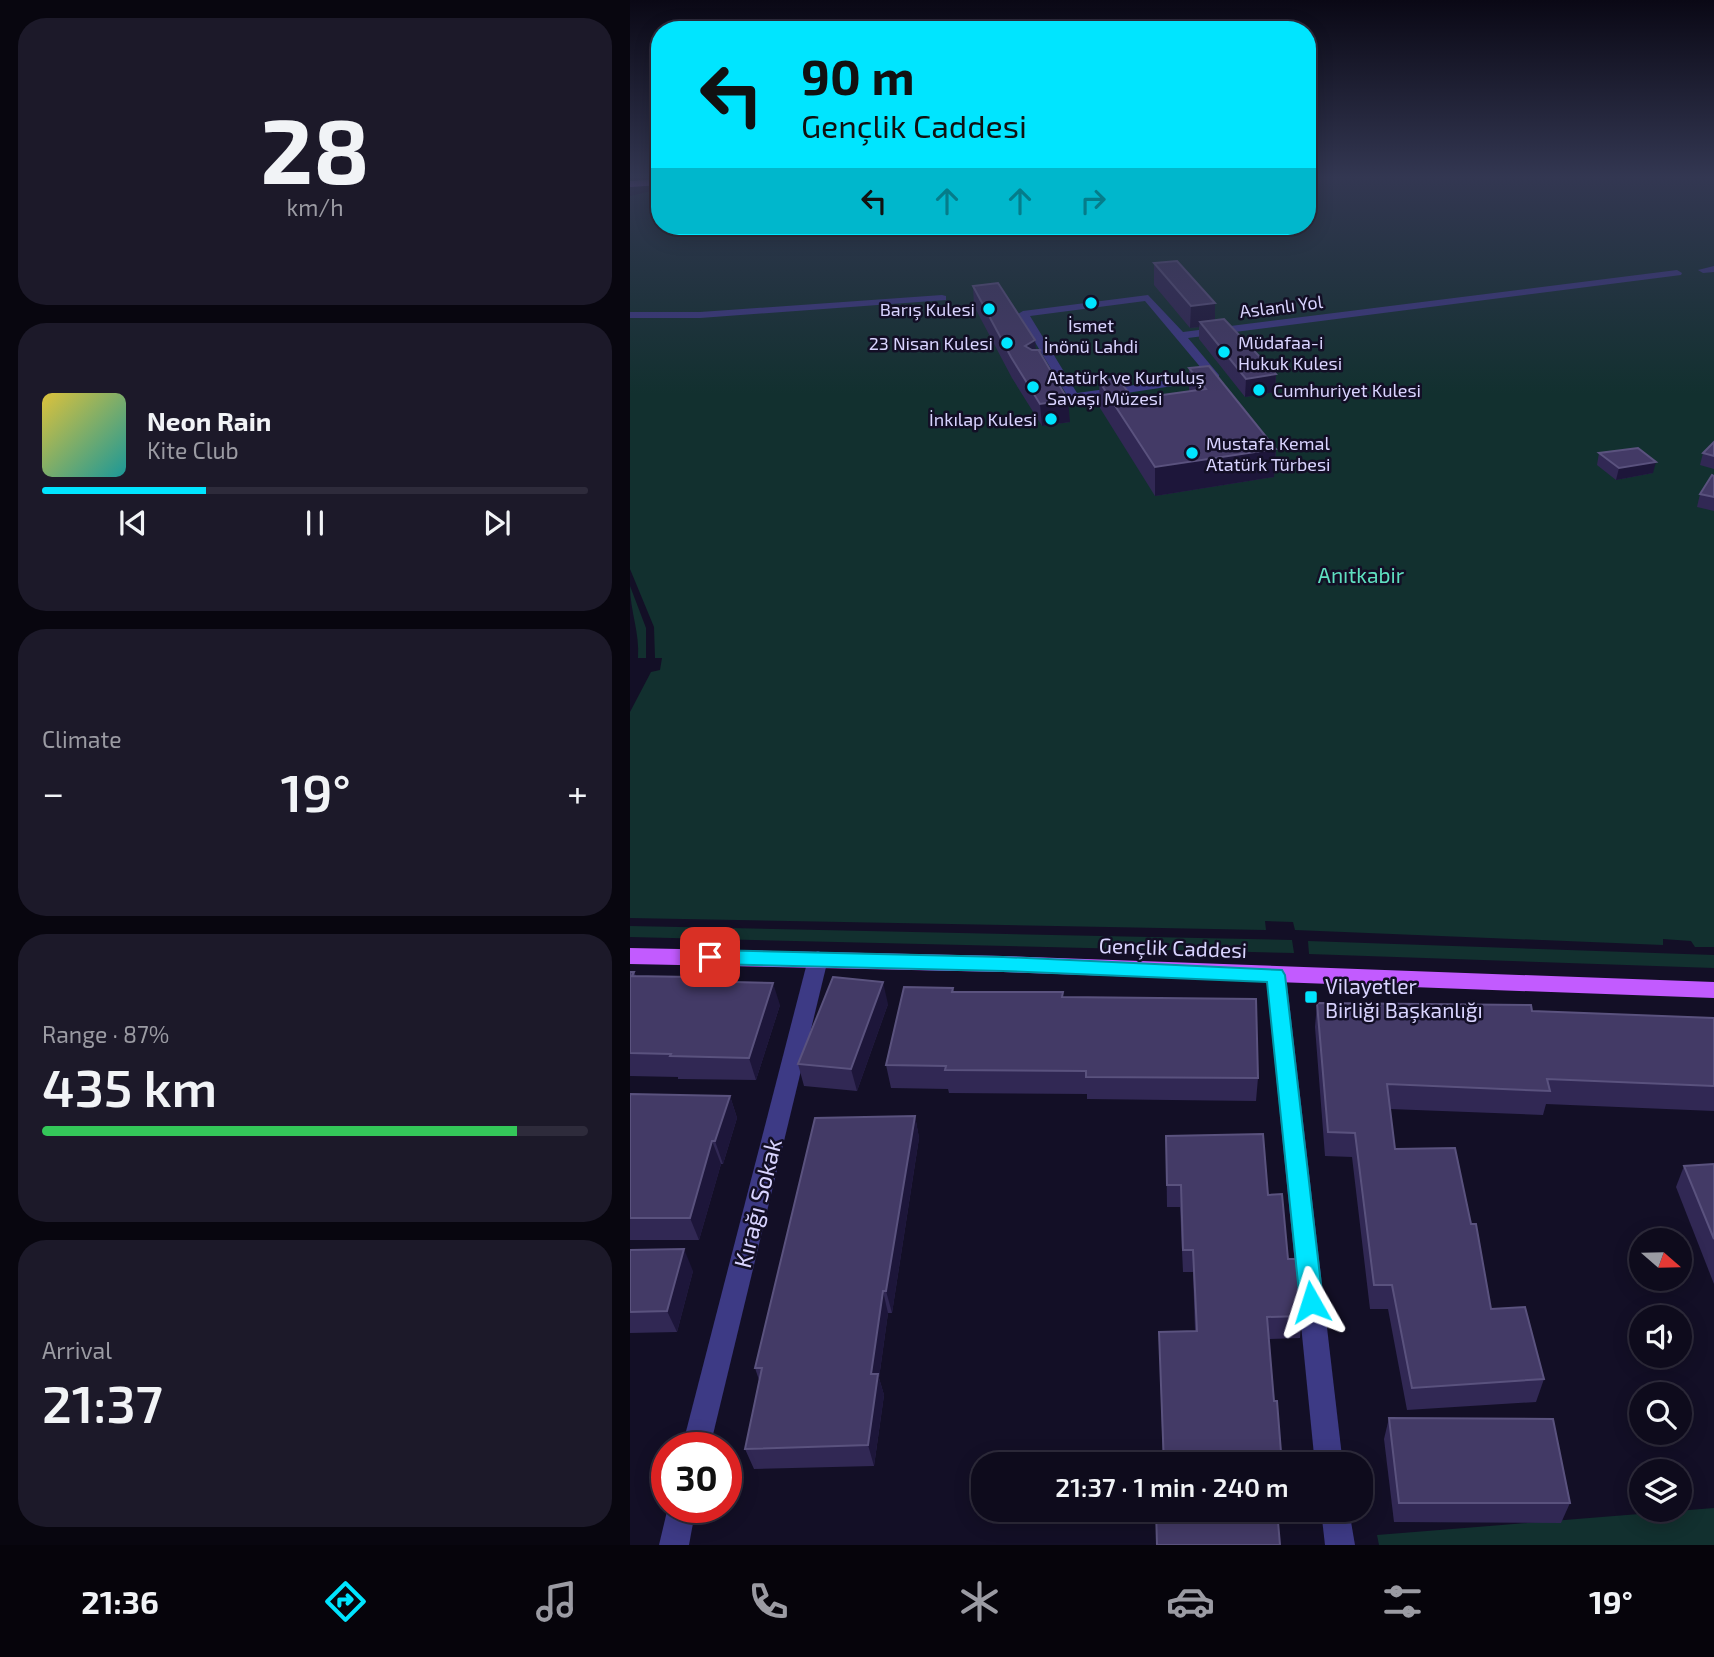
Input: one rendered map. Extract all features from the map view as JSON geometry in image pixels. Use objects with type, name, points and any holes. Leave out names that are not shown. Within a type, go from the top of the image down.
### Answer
[{"type":"main road","name":"Gençlik Caddesi","points":[[630,956],[818,959],[1714,990]]},
{"type":"street","name":"Aslanlı Yol","points":[[1180,336],[1677,273]]},
{"type":"street","points":[[630,317],[681,319],[700,315],[942,298]]},
{"type":"street","points":[[1149,298],[1180,336],[1215,377],[1148,390],[1074,397],[1023,314],[1149,298]]},
{"type":"street","points":[[1027,352],[1045,349]]},
{"type":"street","points":[[1035,366],[1054,364]]},
{"type":"street","name":"Kırağı Sokak","points":[[700,1432],[818,959]]},
{"type":"street","points":[[1276,975],[1328,1452]]},
{"type":"street","points":[[1337,1522],[1340,1545]]},
{"type":"street","points":[[674,1545],[679,1523]]},
{"type":"green space","name":"Anıtkabir","points":[[630,250],[1714,250],[1714,947],[1695,947],[1691,941],[1663,939],[1663,945],[1295,930],[1293,922],[1265,921],[1266,930],[630,918],[630,712],[651,672],[660,670],[662,658],[655,658],[654,627],[630,569]]},
{"type":"green space","points":[[630,586],[646,628],[646,658],[638,658]]},
{"type":"green space","points":[[630,926],[1292,940],[1294,953],[630,937]]},
{"type":"green space","points":[[1308,941],[1714,955],[1714,968],[1309,954]]},
{"type":"green space","points":[[1714,1508],[1714,1545],[1379,1545],[1377,1535],[1629,1515],[1629,1522],[1692,1522],[1692,1510]]},
{"type":"building","points":[[1177,261],[1215,303],[1191,306],[1154,263]]},
{"type":"building","points":[[998,283],[1035,340],[1025,346],[1032,350],[1041,350],[1039,351],[1068,400],[1040,404],[1011,357],[973,286]]},
{"type":"building","points":[[1224,319],[1276,374],[1246,379],[1200,322]]},
{"type":"building","points":[[1209,366],[1276,449],[1155,467],[1099,381],[1118,378],[1133,399],[1206,389],[1189,368]]},
{"type":"building","points":[[1714,442],[1714,456],[1703,453]]},
{"type":"building","points":[[1638,448],[1656,462],[1619,468],[1599,453]]},
{"type":"building","points":[[1712,475],[1714,497],[1700,494]]},
{"type":"building","points":[[630,972],[634,972],[632,976],[692,977],[691,981],[773,983],[749,1058],[630,1053]]},
{"type":"building","points":[[833,977],[883,982],[851,1069],[798,1064]]},
{"type":"building","points":[[904,987],[953,988],[952,992],[1063,992],[1062,997],[1256,999],[1258,1078],[1086,1077],[1086,1071],[945,1070],[946,1066],[886,1065]]},
{"type":"building","points":[[1317,1003],[1531,1005],[1532,1011],[1714,1018],[1714,1086],[1547,1079],[1550,1091],[1387,1084],[1395,1149],[1455,1148],[1471,1224],[1476,1224],[1491,1309],[1525,1307],[1544,1379],[1412,1388],[1392,1285],[1374,1285],[1355,1133],[1328,1132]]},
{"type":"building","points":[[630,1094],[730,1096],[715,1141],[712,1141],[690,1218],[630,1218]]},
{"type":"building","points":[[915,1116],[886,1291],[883,1291],[871,1374],[878,1374],[868,1445],[745,1449],[762,1368],[755,1368],[815,1118]]},
{"type":"building","points":[[1263,1134],[1268,1195],[1282,1194],[1288,1259],[1296,1259],[1302,1316],[1267,1317],[1281,1452],[1164,1452],[1159,1332],[1197,1331],[1193,1250],[1183,1250],[1181,1185],[1167,1185],[1166,1136]]},
{"type":"building","points":[[1714,1164],[1714,1239],[1684,1166]]},
{"type":"building","points":[[684,1249],[667,1311],[630,1312],[630,1250]]},
{"type":"building","points":[[1389,1418],[1553,1419],[1570,1503],[1399,1503]]},
{"type":"building","points":[[1156,1522],[1278,1522],[1280,1545],[1157,1545]]},
{"type":"place","name":"İsmet İnönü Lahdi","points":[[1091,303]]},
{"type":"place","name":"Barış Kulesi","points":[[989,309]]},
{"type":"place","name":"23 Nisan Kulesi","points":[[1007,343]]},
{"type":"place","name":"Müdafaa-i Hukuk Kulesi","points":[[1224,352]]},
{"type":"place","name":"Atatürk ve Kurtuluş Savaşı Müzesi","points":[[1033,387]]},
{"type":"place","name":"Cumhuriyet Kulesi","points":[[1259,390]]},
{"type":"place","name":"İnkılap Kulesi","points":[[1051,419]]},
{"type":"place","name":"Mustafa Kemal Atatürk Türbesi","points":[[1192,453]]},
{"type":"place","name":"Vilayetler Birliği Başkanlığı","points":[[1311,997]]},
{"type":"route","points":[[710,957],[1003,964],[1276,975],[1311,1302]]}]
